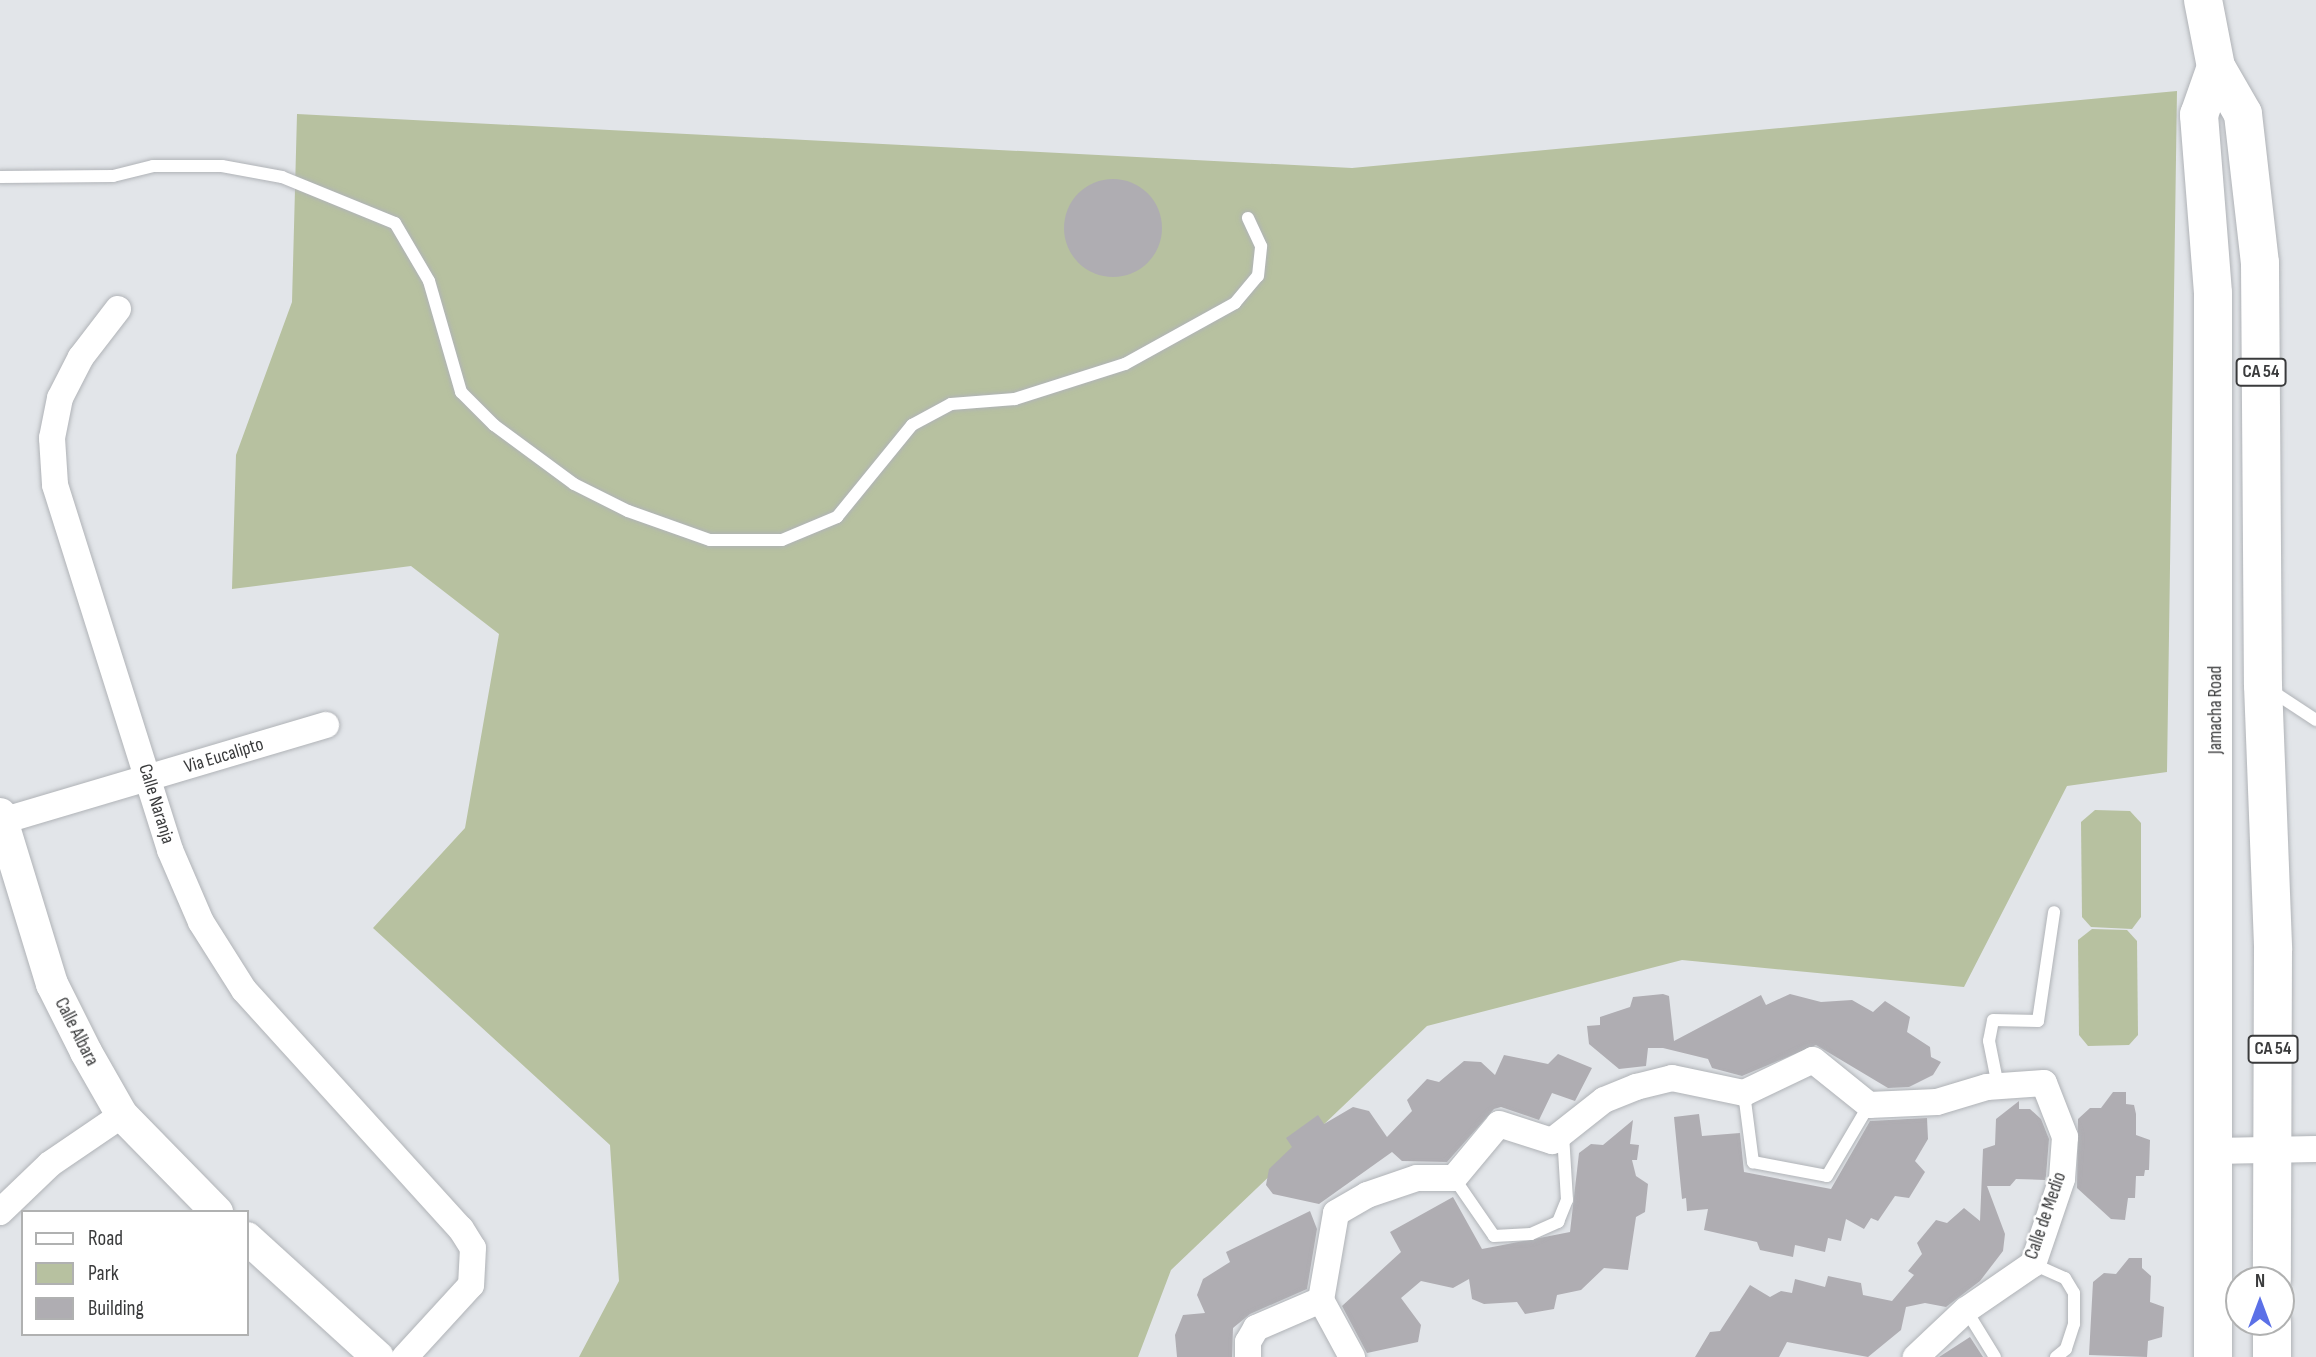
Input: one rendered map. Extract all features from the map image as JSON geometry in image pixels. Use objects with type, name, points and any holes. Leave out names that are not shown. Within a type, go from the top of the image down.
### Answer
[{"type":"main road","name":"CA 54","points":[[2203,0],[2216,67],[2243,114],[2260,263],[2263,685],[2273,950],[2272,1266]]},
{"type":"main road","name":"Jamacha Road","points":[[2213,1357],[2216,735],[2213,293],[2199,115],[2216,67]]},
{"type":"main road","points":[[2216,735],[2263,685]]},
{"type":"main road","points":[[2272,1336],[2272,1357]]},
{"type":"street","name":"Calle Naranja","points":[[118,309],[69,377],[55,418],[51,459],[55,485],[184,885],[243,990],[461,1229],[473,1248],[471,1284],[405,1357]]},
{"type":"street","name":"Via Eucalipto","points":[[1,818],[148,779],[326,725]]},
{"type":"street","name":"Calle Albara","points":[[1,818],[52,984],[122,1115],[215,1210]]},
{"type":"street","points":[[1352,1357],[1321,1300],[1336,1213],[1367,1195],[1417,1178],[1454,1178],[1499,1124],[1552,1141],[1604,1100],[1672,1078],[1744,1093],[1813,1060],[1869,1105],[1937,1102],[1993,1087]]},
{"type":"street","name":"Calle de Medio","points":[[1916,1357],[1966,1310],[2034,1264],[2062,1179],[2065,1136],[2044,1083],[1993,1087]]},
{"type":"street","points":[[2,1204],[50,1164],[122,1115]]},
{"type":"street","points":[[2214,1151],[2273,1147],[2316,1149]]},
{"type":"street","points":[[248,1239],[378,1357]]},
{"type":"street","points":[[1248,1357],[1248,1342],[1256,1328],[1321,1300]]},
{"type":"lane","points":[[0,177],[113,176],[153,166],[222,166],[282,177],[395,223],[429,281],[461,392],[486,417],[574,484],[628,511],[710,540],[782,540],[837,517],[912,425],[941,409],[951,404],[1015,399],[1125,363],[1235,303],[1258,275],[1261,246],[1248,218]]},
{"type":"lane","points":[[2263,685],[2316,720]]},
{"type":"lane","points":[[1993,1087],[1989,1041],[1993,1020],[2038,1021],[2054,912]]},
{"type":"lane","points":[[1744,1093],[1753,1162],[1827,1176],[1869,1105]]},
{"type":"lane","points":[[1454,1178],[1494,1237],[1531,1234],[1558,1222],[1567,1200],[1563,1133]]},
{"type":"lane","points":[[2034,1264],[2065,1278],[2074,1293],[2074,1325],[2066,1349],[2056,1357]]},
{"type":"lane","points":[[1966,1310],[1995,1357]]},
{"type":"green space","points":[[2177,91],[2167,772],[2067,786],[1964,987],[1682,960],[1427,1026],[1171,1270],[1138,1357],[579,1357],[619,1281],[610,1145],[373,928],[465,828],[499,634],[411,566],[232,589],[236,455],[292,302],[297,114],[1352,168]]},
{"type":"green space","points":[[2095,810],[2130,811],[2141,823],[2141,917],[2132,929],[2091,927],[2082,917],[2081,822]]},
{"type":"green space","points":[[2092,929],[2127,930],[2137,941],[2138,1035],[2129,1045],[2088,1046],[2079,1035],[2078,940]]},
{"type":"building","points":[[1113,179],[1132,183],[1148,193],[1158,209],[1162,228],[1158,247],[1148,263],[1132,273],[1113,277],[1094,273],[1078,263],[1068,247],[1064,228],[1068,209],[1078,193],[1094,183]]},
{"type":"building","points":[[1663,994],[1669,996],[1674,1041],[1761,995],[1766,1005],[1790,994],[1821,1002],[1852,1000],[1873,1012],[1885,1001],[1910,1017],[1907,1032],[1930,1047],[1931,1057],[1941,1062],[1933,1075],[1909,1087],[1888,1088],[1816,1045],[1742,1076],[1712,1068],[1708,1059],[1663,1048],[1648,1048],[1646,1066],[1619,1069],[1589,1044],[1587,1026],[1600,1025],[1600,1017],[1630,1007],[1633,997]]},
{"type":"building","points":[[1558,1054],[1592,1068],[1575,1101],[1552,1093],[1539,1120],[1501,1107],[1494,1109],[1447,1162],[1402,1161],[1392,1152],[1319,1204],[1273,1194],[1266,1185],[1269,1169],[1292,1147],[1286,1138],[1318,1115],[1324,1124],[1353,1107],[1369,1111],[1387,1137],[1412,1111],[1407,1100],[1427,1079],[1439,1082],[1464,1061],[1481,1062],[1495,1075],[1504,1055],[1548,1064]]},
{"type":"building","points":[[2113,1092],[2126,1092],[2126,1104],[2134,1105],[2136,1135],[2150,1140],[2149,1170],[2145,1170],[2144,1176],[2136,1176],[2135,1198],[2128,1198],[2125,1220],[2111,1219],[2077,1188],[2078,1119],[2090,1108],[2101,1108]]},
{"type":"building","points":[[2019,1101],[2019,1109],[2030,1109],[2041,1119],[2049,1139],[2046,1176],[2045,1180],[2016,1179],[2010,1186],[1987,1186],[2005,1234],[2003,1251],[1980,1281],[1946,1307],[1925,1303],[1906,1307],[1901,1330],[1868,1357],[1787,1342],[1779,1357],[1695,1357],[1710,1332],[1720,1331],[1750,1285],[1770,1297],[1781,1291],[1792,1293],[1795,1279],[1825,1287],[1828,1276],[1861,1283],[1863,1295],[1892,1301],[1914,1275],[1908,1271],[1922,1254],[1917,1243],[1936,1220],[1947,1223],[1964,1208],[1980,1221],[1983,1149],[1995,1145],[1996,1119]]},
{"type":"building","points":[[1699,1114],[1702,1136],[1740,1133],[1744,1172],[1831,1189],[1870,1121],[1927,1118],[1928,1139],[1915,1161],[1925,1172],[1909,1198],[1895,1196],[1878,1221],[1871,1218],[1864,1229],[1846,1219],[1841,1241],[1828,1238],[1825,1252],[1795,1245],[1793,1257],[1760,1250],[1757,1242],[1704,1230],[1708,1209],[1687,1211],[1686,1198],[1682,1199],[1674,1117]]},
{"type":"building","points":[[1633,1120],[1630,1144],[1639,1145],[1637,1160],[1632,1160],[1636,1176],[1648,1184],[1645,1212],[1636,1217],[1628,1270],[1604,1268],[1581,1290],[1557,1295],[1554,1309],[1525,1314],[1517,1302],[1484,1304],[1472,1299],[1469,1279],[1453,1288],[1421,1281],[1401,1298],[1421,1325],[1418,1342],[1367,1353],[1342,1306],[1401,1252],[1390,1232],[1453,1197],[1482,1249],[1570,1232],[1579,1153],[1591,1144],[1603,1145]]},
{"type":"building","points":[[1310,1211],[1317,1229],[1307,1289],[1250,1314],[1233,1328],[1232,1357],[1177,1357],[1175,1335],[1183,1315],[1205,1313],[1197,1295],[1203,1279],[1230,1262],[1226,1252]]},
{"type":"building","points":[[2129,1258],[2142,1258],[2142,1268],[2151,1276],[2150,1302],[2164,1307],[2162,1337],[2148,1341],[2147,1357],[2089,1355],[2093,1282],[2104,1273],[2116,1274]]},
{"type":"building","points":[[1970,1337],[1983,1357],[1939,1357]]}]
